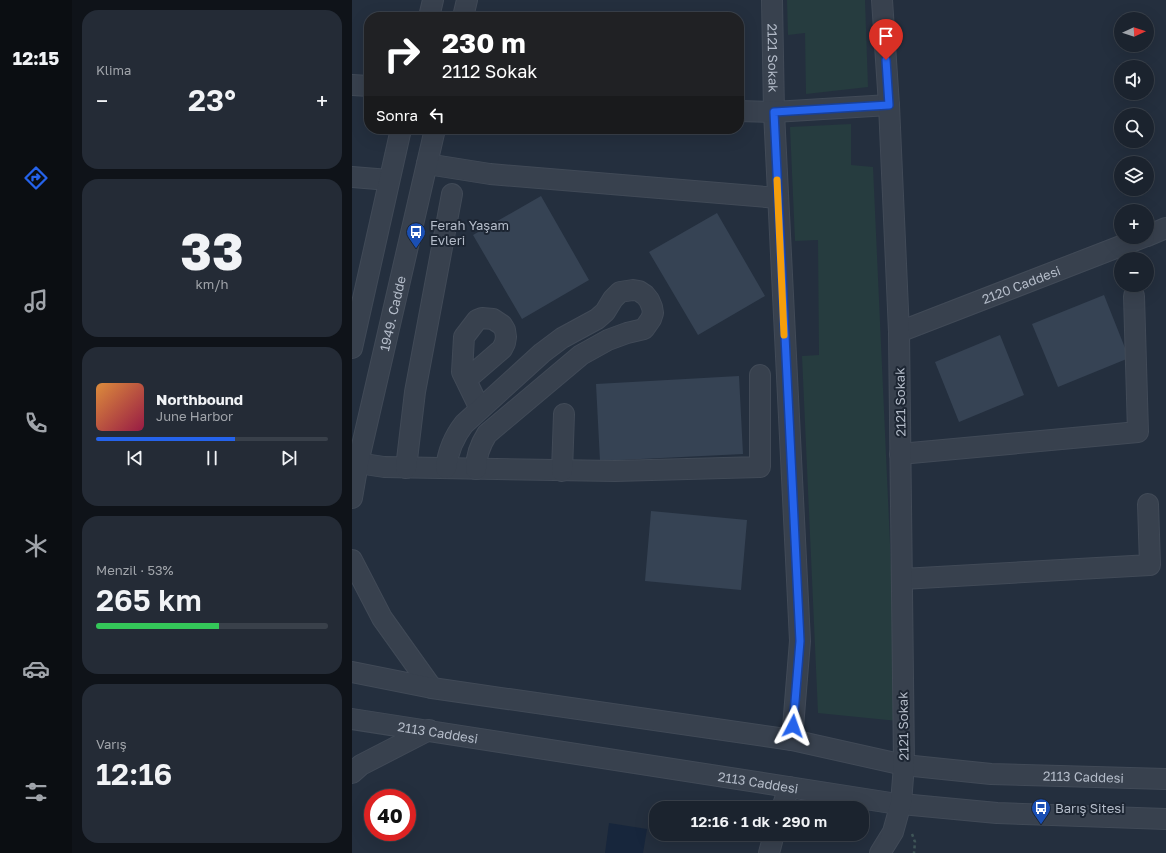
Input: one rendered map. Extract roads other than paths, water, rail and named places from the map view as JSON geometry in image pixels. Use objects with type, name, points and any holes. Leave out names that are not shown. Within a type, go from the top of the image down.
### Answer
[{"type":"street","points":[[430,12],[433,0]]},
{"type":"street","points":[[464,12],[467,0]]},
{"type":"street","name":"2121 Sokak","points":[[772,0],[774,112],[800,641],[792,740]]},
{"type":"street","name":"2121 Sokak","points":[[880,853],[893,832],[901,803],[904,765],[899,332],[889,105],[882,0]]},
{"type":"street","points":[[352,85],[364,86]]},
{"type":"street","points":[[744,111],[774,112],[889,105]]},
{"type":"street","points":[[352,348],[400,134]]},
{"type":"street","name":"1949. Cadde","points":[[352,498],[358,463],[435,134]]},
{"type":"street","points":[[427,164],[490,174],[778,198]]},
{"type":"street","points":[[352,177],[389,180]]},
{"type":"street","points":[[406,468],[415,392],[452,194]]},
{"type":"street","name":"2120 Caddesi","points":[[899,332],[1126,244]]},
{"type":"street","points":[[446,468],[451,446],[456,434],[464,424],[542,353],[562,338],[597,319],[605,312],[613,299],[620,292],[633,290],[640,291],[650,300],[652,313],[648,325],[644,329],[608,340],[581,355],[487,434],[476,459],[476,469]]},
{"type":"street","points":[[900,454],[1138,432],[1134,296]]},
{"type":"street","points":[[358,463],[384,467],[406,468],[615,471],[760,467],[760,375]]},
{"type":"street","points":[[466,380],[480,409]]},
{"type":"street","points":[[562,470],[564,414]]},
{"type":"street","points":[[902,579],[1150,565],[1148,504]]},
{"type":"street","points":[[352,560],[382,618],[432,688]]},
{"type":"street","name":"2113 Caddesi","points":[[352,672],[432,688],[792,740],[904,765],[991,774],[1166,779]]},
{"type":"street","name":"2113 Caddesi","points":[[352,719],[901,803],[997,813],[1166,819]]},
{"type":"street","points":[[352,773],[361,765],[429,730]]},
{"type":"street","points":[[784,801],[789,787]]},
{"type":"street","points":[[768,853],[772,841]]},
{"type":"water","points":[[609,823],[647,829],[643,853],[605,853]]},
{"type":"place","name":"Ferah Yaşam Evleri","points":[[416,249]]},
{"type":"place","name":"Barış Sitesi","points":[[1041,825]]}]
